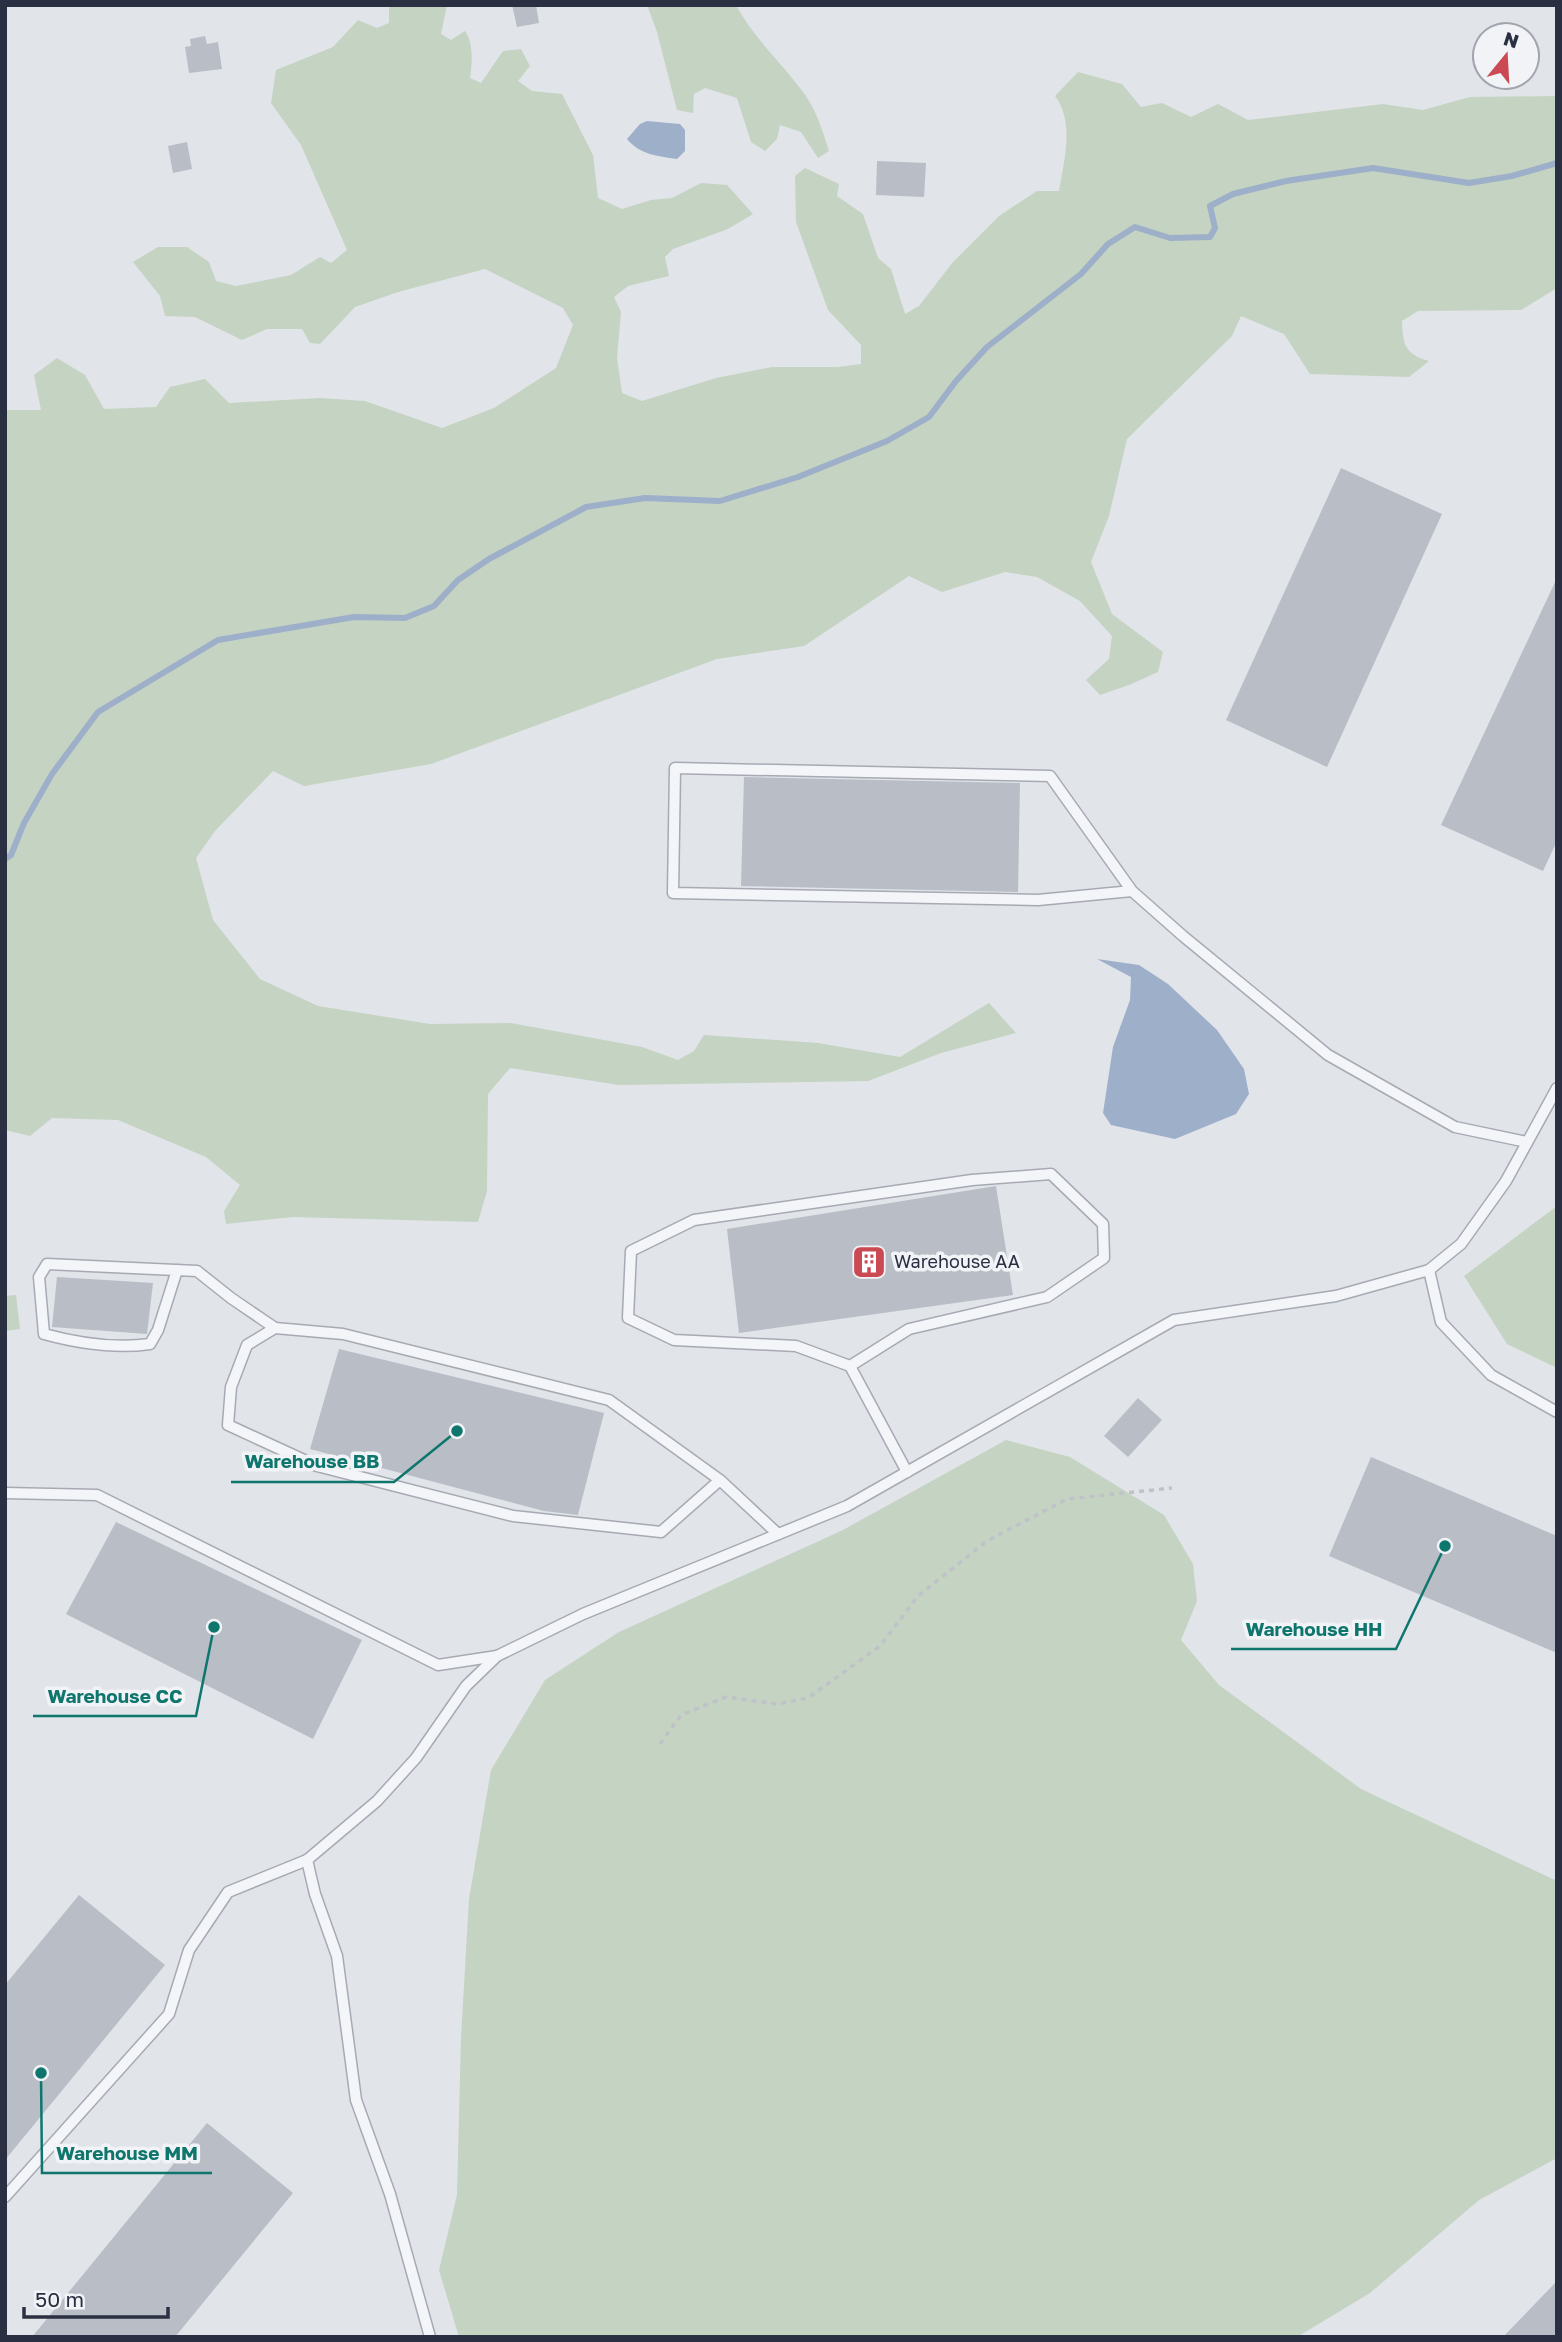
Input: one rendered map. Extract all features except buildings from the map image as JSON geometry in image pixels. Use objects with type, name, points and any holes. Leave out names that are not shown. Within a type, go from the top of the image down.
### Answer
[{"type":"lane","points":[[1132,891],[1038,900],[673,893],[675,768],[1050,776],[1132,891],[1328,1055],[1455,1127],[1527,1142]]},
{"type":"lane","points":[[5,1493],[97,1495],[438,1665],[497,1656],[583,1614],[847,1506],[1174,1320],[1336,1296],[1429,1270],[1461,1244],[1506,1181],[1557,1088]]},
{"type":"lane","points":[[850,1366],[909,1329],[1047,1297],[1104,1258],[1103,1224],[1051,1174],[972,1180],[694,1220],[631,1251],[628,1318],[674,1340],[796,1346],[850,1366],[907,1472]]},
{"type":"lane","points":[[177,1270],[158,1330],[149,1344],[134,1346],[72,1342],[44,1334],[39,1277],[47,1264],[177,1270],[197,1271],[275,1328],[343,1334],[609,1400],[720,1479],[778,1534]]},
{"type":"lane","points":[[1429,1270],[1441,1322],[1491,1374],[1557,1412]]},
{"type":"lane","points":[[275,1328],[247,1345],[230,1387],[228,1425],[317,1466],[513,1516],[661,1532],[720,1479]]},
{"type":"lane","points":[[5,2197],[169,2014],[189,1950],[228,1892],[307,1860],[377,1801],[416,1758],[466,1686],[497,1656]]},
{"type":"lane","points":[[307,1860],[315,1894],[337,1956],[356,2100],[390,2194],[430,2337]]},
{"type":"path","points":[[660,1744],[681,1715],[726,1697],[777,1704],[808,1698],[880,1646],[918,1596],[987,1541],[1067,1499],[1172,1488]]},
{"type":"green space","points":[[389,5],[447,5],[441,34],[451,40],[465,31],[471,48],[470,78],[481,83],[503,51],[521,49],[530,66],[518,81],[532,91],[562,94],[593,155],[598,198],[622,209],[651,200],[672,198],[701,183],[727,185],[753,214],[728,229],[673,249],[665,257],[669,276],[628,286],[614,297],[621,312],[617,358],[622,393],[642,401],[716,378],[772,367],[838,367],[861,364],[861,345],[828,310],[796,222],[795,176],[805,168],[839,184],[837,196],[863,214],[878,258],[891,269],[905,314],[919,306],[953,262],[999,216],[1037,191],[1059,191],[1066,130],[1065,118],[1055,96],[1078,72],[1122,84],[1141,107],[1162,103],[1191,117],[1218,104],[1248,120],[1383,104],[1423,110],[1470,97],[1557,96],[1557,288],[1521,310],[1418,311],[1402,321],[1404,342],[1414,355],[1429,361],[1409,377],[1310,374],[1284,334],[1241,316],[1232,336],[1127,439],[1109,516],[1091,562],[1112,614],[1163,652],[1158,672],[1129,685],[1100,695],[1086,680],[1109,659],[1112,636],[1080,601],[1037,577],[1005,572],[942,592],[909,576],[804,646],[717,659],[431,764],[304,786],[273,771],[215,831],[196,858],[213,920],[260,979],[318,1006],[430,1024],[511,1023],[642,1047],[678,1060],[694,1051],[704,1035],[818,1043],[900,1057],[989,1003],[1016,1033],[941,1053],[868,1081],[619,1085],[510,1068],[488,1094],[487,1191],[478,1222],[293,1217],[226,1224],[224,1211],[240,1185],[206,1157],[118,1120],[52,1118],[30,1136],[5,1130],[5,410],[41,410],[34,375],[57,358],[85,375],[104,409],[156,407],[170,387],[205,379],[229,403],[320,398],[365,401],[442,428],[494,408],[556,368],[573,325],[563,308],[485,269],[398,292],[355,307],[320,344],[310,343],[302,329],[267,329],[242,340],[195,317],[165,316],[160,296],[133,262],[158,247],[187,247],[209,262],[216,281],[236,286],[291,275],[320,257],[331,263],[347,250],[301,145],[271,103],[276,70],[333,47],[358,20],[377,28],[389,23]]},
{"type":"green space","points":[[647,5],[736,5],[751,29],[806,96],[817,116],[829,151],[818,158],[801,132],[780,125],[777,139],[765,151],[751,142],[737,98],[705,88],[694,94],[693,113],[677,110],[657,32]]},
{"type":"green space","points":[[1557,1206],[1557,1368],[1507,1344],[1464,1276]]},
{"type":"green space","points":[[16,1295],[20,1329],[5,1331],[5,1296]]},
{"type":"green space","points":[[1006,1440],[1070,1457],[1164,1515],[1193,1564],[1197,1601],[1181,1640],[1219,1685],[1361,1789],[1557,1881],[1557,2158],[1479,2200],[1370,2293],[1297,2337],[459,2337],[439,2270],[457,2195],[461,2038],[469,1899],[491,1770],[545,1680],[619,1632],[843,1530]]},
{"type":"water","points":[[647,121],[680,124],[685,130],[685,151],[677,159],[650,154],[627,139],[640,124]]},
{"type":"water","points":[[1097,959],[1139,965],[1168,984],[1217,1030],[1244,1069],[1249,1094],[1236,1114],[1175,1139],[1111,1125],[1103,1113],[1113,1047],[1130,1000],[1131,977]]},
{"type":"waterway","points":[[5,859],[11,855],[24,823],[52,774],[98,712],[218,640],[354,617],[405,618],[434,606],[458,580],[489,559],[586,507],[645,498],[720,501],[798,477],[887,441],[929,417],[956,381],[987,347],[1081,274],[1108,244],[1135,227],[1170,238],[1210,237],[1215,228],[1210,206],[1233,194],[1286,181],[1373,168],[1469,183],[1512,176],[1557,163]]},
{"type":"place","name":"Warehouse AA","points":[[869,1262]]},
{"type":"place","name":"Warehouse BB","points":[[457,1431]]},
{"type":"place","name":"Warehouse HH","points":[[1445,1546]]},
{"type":"place","name":"Warehouse CC","points":[[214,1627]]},
{"type":"place","name":"Warehouse MM","points":[[41,2073]]}]
